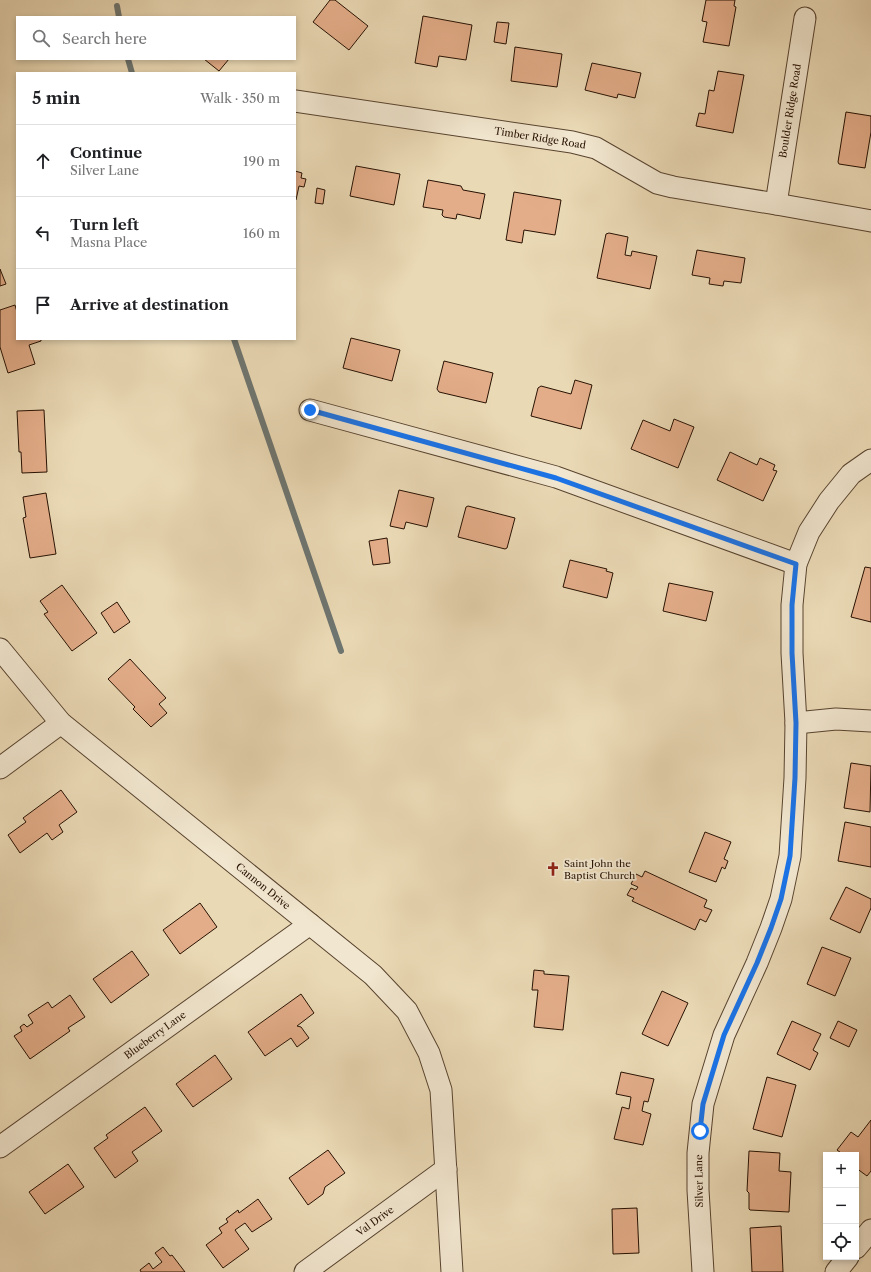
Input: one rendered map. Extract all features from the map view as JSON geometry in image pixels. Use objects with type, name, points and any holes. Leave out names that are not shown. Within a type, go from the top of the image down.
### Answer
[{"type":"street","name":"Boulder Ridge Road","points":[[776,204],[805,18]]},
{"type":"street","name":"Timber Ridge Road","points":[[296,101],[572,142],[596,148],[657,183],[871,221]]},
{"type":"street","points":[[310,410],[556,478],[796,564]]},
{"type":"street","name":"Silver Lane","points":[[703,1272],[698,1190],[698,1161],[703,1104],[724,1035],[757,963],[771,928],[781,899],[790,856],[795,778],[796,723],[792,653],[792,605],[796,564],[809,532],[828,500],[851,474],[871,460]]},
{"type":"street","name":"Cannon Drive","points":[[0,649],[61,723],[373,975],[407,1011],[429,1053],[441,1090],[452,1272]]},
{"type":"street","points":[[796,723],[836,719],[871,721]]},
{"type":"street","points":[[0,768],[61,723]]},
{"type":"street","name":"Blueberry Lane","points":[[0,1147],[310,924]]},
{"type":"street","name":"Val Drive","points":[[305,1272],[446,1169]]},
{"type":"street","points":[[859,1244],[871,1230]]},
{"type":"street","points":[[836,1272],[846,1260]]},
{"type":"building","points":[[330,0],[335,0],[368,26],[349,50],[313,22]]},
{"type":"building","points":[[706,0],[735,0],[734,6],[736,7],[729,46],[703,42],[707,22],[702,21]]},
{"type":"building","points":[[423,16],[472,25],[466,60],[439,56],[437,67],[415,63]]},
{"type":"building","points":[[497,22],[509,23],[506,44],[494,42]]},
{"type":"building","points":[[515,47],[562,54],[557,87],[511,81]]},
{"type":"building","points":[[205,60],[228,60],[219,71]]},
{"type":"building","points":[[592,63],[641,73],[635,98],[618,94],[617,98],[585,90]]},
{"type":"building","points":[[718,71],[744,75],[733,133],[696,126],[699,113],[705,114],[709,90],[714,91]]},
{"type":"building","points":[[846,112],[871,116],[871,132],[865,168],[839,164],[838,162]]},
{"type":"building","points":[[356,166],[400,174],[394,205],[350,196]]},
{"type":"building","points":[[296,171],[302,173],[301,178],[306,179],[304,187],[299,186],[296,200]]},
{"type":"building","points":[[428,180],[461,186],[463,190],[485,194],[480,219],[457,214],[456,219],[444,217],[442,215],[443,210],[423,207]]},
{"type":"building","points":[[317,188],[325,190],[323,204],[315,203]]},
{"type":"building","points":[[514,192],[561,200],[555,235],[524,230],[522,243],[506,240]]},
{"type":"building","points":[[609,233],[628,237],[625,255],[631,256],[632,251],[657,256],[650,289],[597,278],[606,234]]},
{"type":"building","points":[[697,250],[745,258],[741,283],[724,281],[723,286],[709,284],[710,278],[692,275]]},
{"type":"building","points":[[0,269],[6,284],[0,286]]},
{"type":"building","points":[[15,305],[16,340],[41,340],[29,345],[35,364],[8,373],[0,347],[0,310]]},
{"type":"building","points":[[351,338],[400,350],[392,381],[343,368]]},
{"type":"building","points":[[444,361],[493,373],[486,403],[439,392],[437,389]]},
{"type":"building","points":[[575,380],[592,385],[581,429],[531,416],[538,388],[541,386],[571,394]]},
{"type":"building","points":[[44,410],[47,472],[22,473],[21,452],[19,452],[17,411]]},
{"type":"building","points":[[674,419],[694,427],[678,468],[631,449],[643,420],[670,431]]},
{"type":"building","points":[[730,452],[757,465],[760,458],[775,465],[773,470],[777,471],[763,501],[717,480]]},
{"type":"building","points":[[399,490],[434,498],[427,527],[406,522],[404,529],[390,526]]},
{"type":"building","points":[[46,493],[56,554],[30,558],[23,518],[26,517],[23,497]]},
{"type":"building","points":[[468,506],[515,518],[507,548],[505,549],[458,537],[466,507]]},
{"type":"building","points":[[387,538],[390,563],[373,565],[369,541]]},
{"type":"building","points":[[570,560],[607,569],[606,571],[613,573],[607,598],[563,587]]},
{"type":"building","points":[[865,567],[871,568],[871,622],[851,617]]},
{"type":"building","points":[[669,583],[713,592],[706,621],[663,611]]},
{"type":"building","points":[[62,585],[97,633],[72,651],[44,614],[48,612],[40,601]]},
{"type":"building","points":[[117,602],[130,622],[114,633],[101,613]]},
{"type":"building","points":[[130,659],[166,698],[159,704],[167,713],[151,727],[133,709],[135,707],[108,679]]},
{"type":"building","points":[[851,763],[871,766],[870,812],[844,808]]},
{"type":"building","points":[[61,790],[77,812],[59,825],[63,832],[52,840],[47,833],[20,853],[8,835],[26,822],[23,818]]},
{"type":"building","points":[[845,822],[871,827],[871,867],[838,861]]},
{"type":"building","points":[[705,832],[731,842],[724,859],[728,861],[725,869],[722,867],[716,882],[689,872]]},
{"type":"building","points":[[645,871],[707,900],[704,907],[712,910],[706,922],[700,919],[695,930],[632,901],[634,898],[627,895],[631,888],[636,890],[638,887],[631,884],[636,874],[642,877]]},
{"type":"building","points":[[846,887],[871,899],[871,908],[860,933],[830,919]]},
{"type":"building","points":[[200,903],[217,927],[180,954],[163,930]]},
{"type":"building","points":[[822,947],[851,958],[835,996],[807,984]]},
{"type":"building","points":[[132,951],[149,975],[111,1003],[93,979]]},
{"type":"building","points":[[534,970],[544,971],[544,974],[569,976],[563,1030],[534,1027],[538,990],[532,990]]},
{"type":"building","points":[[662,991],[688,1003],[668,1046],[642,1034]]},
{"type":"building","points":[[301,994],[314,1013],[297,1026],[301,1027],[309,1038],[297,1047],[291,1038],[265,1056],[248,1032]]},
{"type":"building","points":[[70,995],[85,1017],[68,1028],[70,1031],[30,1059],[14,1036],[22,1031],[20,1027],[24,1024],[27,1027],[33,1023],[28,1015],[48,1002],[52,1008]]},
{"type":"building","points":[[792,1021],[821,1034],[813,1050],[818,1053],[810,1070],[777,1054]]},
{"type":"building","points":[[838,1021],[857,1030],[849,1047],[830,1038]]},
{"type":"building","points":[[215,1055],[232,1079],[193,1107],[176,1084]]},
{"type":"building","points":[[621,1072],[654,1079],[648,1102],[644,1101],[642,1111],[651,1114],[643,1145],[614,1139],[622,1107],[629,1109],[631,1097],[616,1094]]},
{"type":"building","points":[[767,1077],[796,1085],[782,1137],[753,1129]]},
{"type":"building","points":[[145,1107],[162,1131],[132,1152],[138,1161],[115,1178],[94,1148],[108,1138],[106,1135]]},
{"type":"building","points":[[871,1120],[871,1171],[867,1176],[859,1170],[859,1152],[840,1152],[837,1150],[851,1132],[858,1137]]},
{"type":"building","points":[[328,1150],[345,1173],[325,1187],[323,1194],[308,1205],[289,1178]]},
{"type":"building","points":[[749,1151],[780,1153],[779,1171],[791,1172],[789,1212],[749,1209],[749,1193],[747,1191]]},
{"type":"building","points":[[68,1164],[84,1187],[45,1214],[29,1192]]},
{"type":"building","points":[[258,1199],[272,1219],[252,1232],[245,1223],[235,1230],[249,1249],[223,1268],[206,1245],[222,1233],[219,1228],[228,1222],[226,1219],[238,1210],[239,1213]]},
{"type":"building","points":[[637,1208],[639,1253],[613,1254],[612,1209]]},
{"type":"building","points":[[781,1226],[783,1272],[752,1272],[750,1228]]},
{"type":"building","points":[[163,1247],[170,1256],[172,1255],[185,1272],[141,1272],[140,1270],[149,1263],[153,1269],[162,1262],[155,1253]]},
{"type":"waterway","points":[[117,6],[119,16]]},
{"type":"waterway","points":[[128,60],[132,72]]},
{"type":"waterway","points":[[234,340],[341,651]]},
{"type":"place","name":"Saint John the Baptist Church","points":[[553,869]]},
{"type":"route","points":[[310,410],[556,478],[796,564],[792,605],[792,653],[796,723],[795,778],[790,856],[781,899],[771,928],[757,963],[724,1035],[703,1104],[700,1131]]}]
